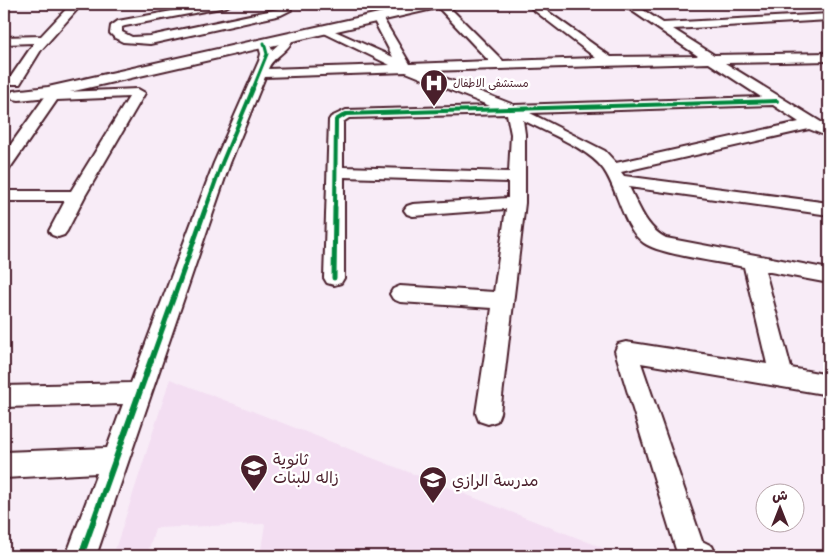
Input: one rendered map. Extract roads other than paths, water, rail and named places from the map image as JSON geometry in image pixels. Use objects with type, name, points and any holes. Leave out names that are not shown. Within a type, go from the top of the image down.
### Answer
[{"type":"street","points":[[15,88],[36,48],[77,4]]},
{"type":"street","points":[[151,4],[159,16]]},
{"type":"street","points":[[226,4],[119,24],[116,33],[121,37],[131,40],[155,39],[281,12],[286,10],[282,4]]},
{"type":"street","points":[[81,556],[222,163],[263,59],[287,38],[377,18],[411,6],[439,4],[498,64]]},
{"type":"street","points":[[531,4],[608,61]]},
{"type":"street","points":[[627,4],[664,26],[811,124],[829,133]]},
{"type":"street","points":[[664,26],[829,17]]},
{"type":"street","points":[[377,18],[405,67]]},
{"type":"street","points":[[324,30],[405,67],[514,110],[599,154],[615,174],[642,228],[650,238],[672,248],[829,276]]},
{"type":"street","points":[[4,40],[44,39]]},
{"type":"street","points":[[15,88],[86,82],[263,59],[405,67],[829,57]]},
{"type":"street","points":[[4,165],[55,93],[86,82]]},
{"type":"street","points":[[15,88],[55,93],[138,93],[76,196],[58,231]]},
{"type":"street","points":[[334,278],[336,120],[346,114],[777,101]]},
{"type":"street","points":[[488,412],[516,203],[518,134],[514,110]]},
{"type":"street","points":[[615,174],[811,124]]},
{"type":"street","points":[[336,172],[517,176]]},
{"type":"street","points":[[615,174],[829,209]]},
{"type":"street","points":[[4,196],[76,196]]},
{"type":"street","points":[[413,210],[516,203]]},
{"type":"street","points":[[753,262],[782,376]]},
{"type":"street","points":[[400,294],[504,301]]},
{"type":"street","points":[[702,556],[691,552],[626,351],[829,384]]},
{"type":"street","points":[[4,396],[140,393]]},
{"type":"street","points":[[4,465],[115,460]]},
{"type":"place","name":"مستشفى الاطفال","points":[[434,107]]},
{"type":"place","name":"ثانوية زاله للبنات","points":[[254,492]]},
{"type":"place","name":"مدرسة الرازي","points":[[433,504]]}]
